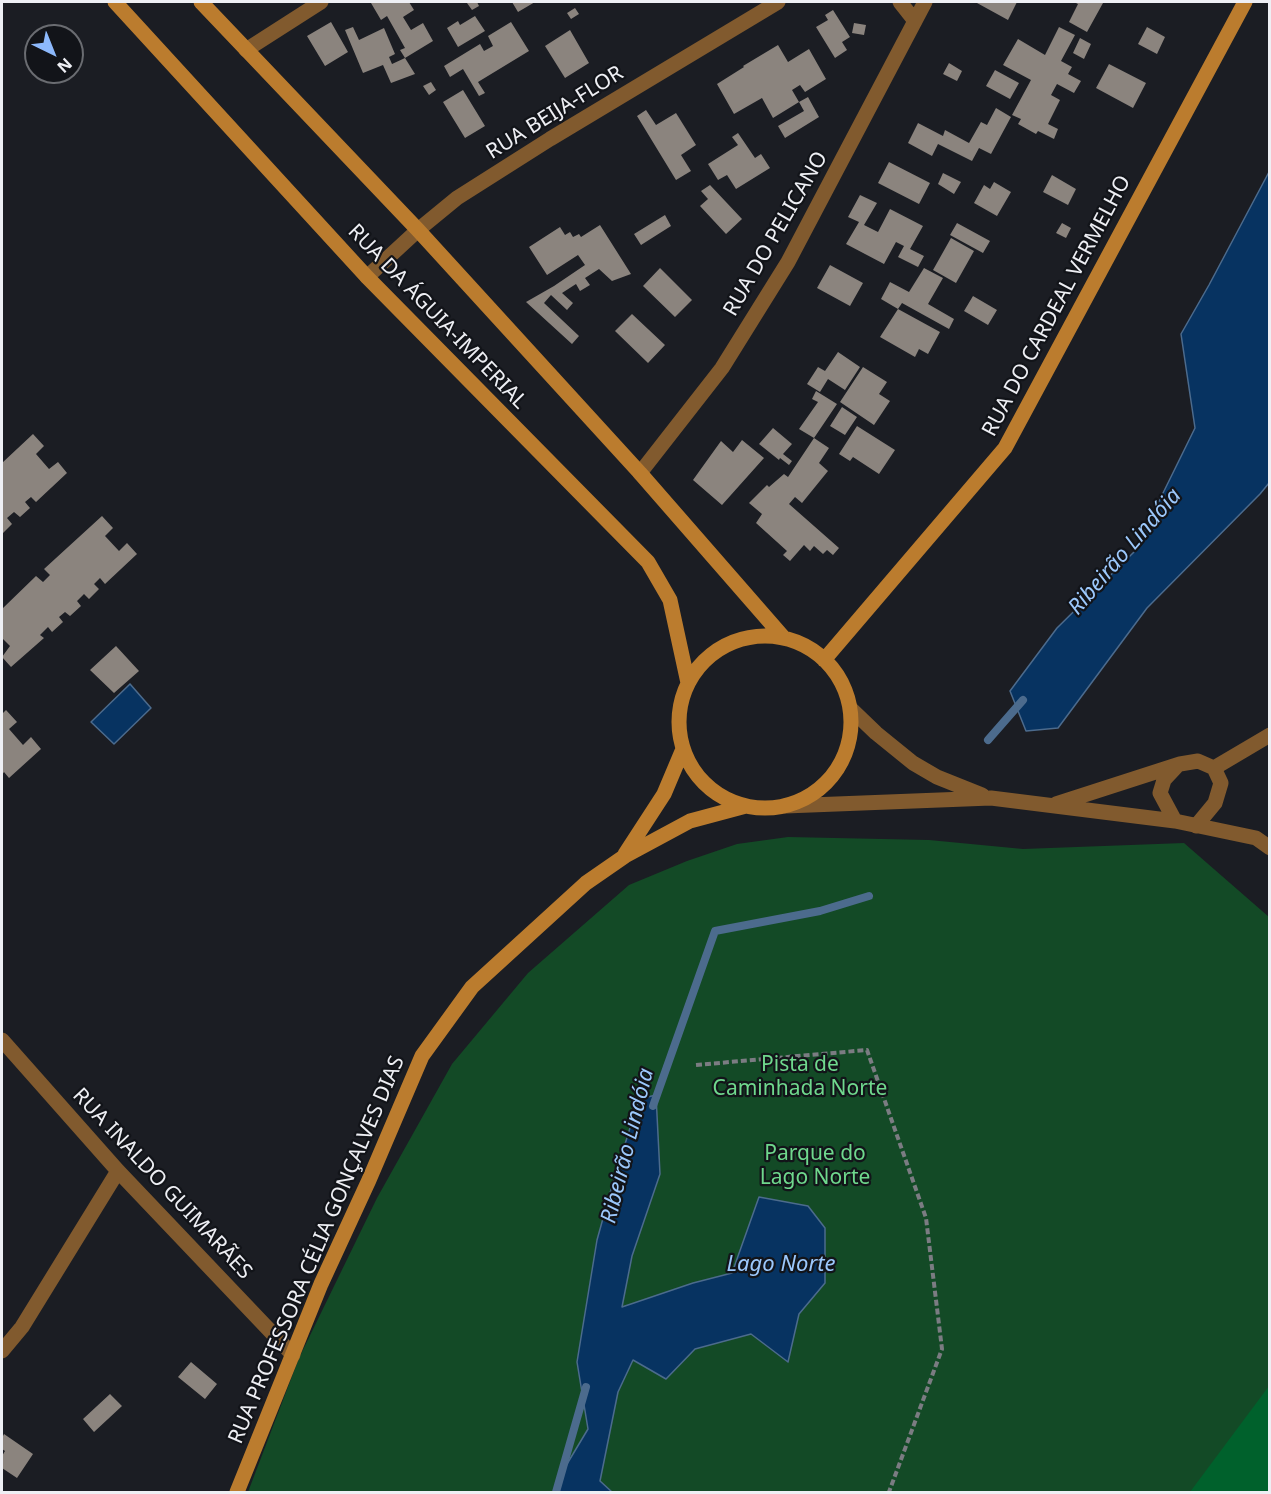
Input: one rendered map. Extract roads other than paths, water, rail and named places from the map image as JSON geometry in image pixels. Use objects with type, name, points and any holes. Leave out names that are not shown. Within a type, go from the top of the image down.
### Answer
[{"type":"street","name":"RUA DA ÁGUIA-IMPERIAL","points":[[115,2],[367,277],[648,562],[670,600],[688,683]]},
{"type":"street","name":"RUA DA ÁGUIA-IMPERIAL","points":[[201,2],[418,230],[640,473],[783,637]]},
{"type":"street","points":[[246,50],[321,2]]},
{"type":"street","name":"RUA BEIJA-FLOR","points":[[367,277],[457,198],[550,139],[778,2]]},
{"type":"street","points":[[900,2],[915,21]]},
{"type":"street","name":"RUA DO PELICANO","points":[[640,473],[722,368],[788,262],[925,2]]},
{"type":"street","name":"RUA DO CARDEAL VERMELHO","points":[[824,660],[1005,448],[1245,2]]},
{"type":"street","points":[[785,806],[809,797],[829,780],[839,766],[851,735],[851,709],[848,695],[833,668],[810,647],[783,637],[755,636],[728,644],[705,660],[688,683],[681,701],[679,720],[683,749],[697,775],[719,795],[746,806],[765,808],[991,798],[1175,821],[1256,838],[1269,848]]},
{"type":"street","points":[[851,709],[913,763],[937,777],[991,798]]},
{"type":"street","points":[[1214,768],[1269,735]]},
{"type":"street","points":[[625,855],[664,794],[683,749]]},
{"type":"street","points":[[1052,806],[1180,764],[1198,761],[1214,768],[1221,783],[1215,803],[1196,826]]},
{"type":"street","points":[[1175,821],[1160,793],[1164,780],[1180,764]]},
{"type":"street","points":[[625,855],[690,821],[746,806]]},
{"type":"street","name":"RUA PROFESSORA CÉLIA GONÇALVES DIAS","points":[[237,1492],[321,1284],[422,1056],[472,987],[586,884],[625,855]]},
{"type":"street","name":"RUA INALDO GUIMARÃES","points":[[2,1040],[118,1171],[293,1355]]},
{"type":"street","points":[[2,1351],[22,1327],[118,1171]]},
{"type":"water","points":[[1269,172],[1269,483],[1147,608],[1058,728],[1026,731],[1010,691],[1057,628],[1134,552],[1195,428],[1181,334]]},
{"type":"water","points":[[130,684],[151,708],[114,744],[91,722]]},
{"type":"water","name":"Lago Norte","points":[[656,1095],[660,1174],[632,1256],[622,1307],[693,1283],[732,1273],[759,1197],[808,1206],[825,1228],[825,1283],[799,1314],[788,1362],[751,1334],[695,1349],[666,1379],[633,1360],[618,1392],[600,1481],[612,1492],[557,1492],[561,1474],[588,1429],[577,1362],[597,1240],[639,1099]]},
{"type":"waterway","name":"Ribeirão Lindóia","points":[[988,740],[1023,700]]},
{"type":"waterway","name":"Ribeirão Lindóia","points":[[653,1106],[715,931],[820,911],[869,896]]},
{"type":"waterway","name":"Ribeirão Lindóia","points":[[556,1492],[586,1387]]},
{"type":"park label","name":"Pista de Caminhada Norte","points":[[800,1077]]},
{"type":"park label","name":"Parque do Lago Norte","points":[[815,1166]]}]
